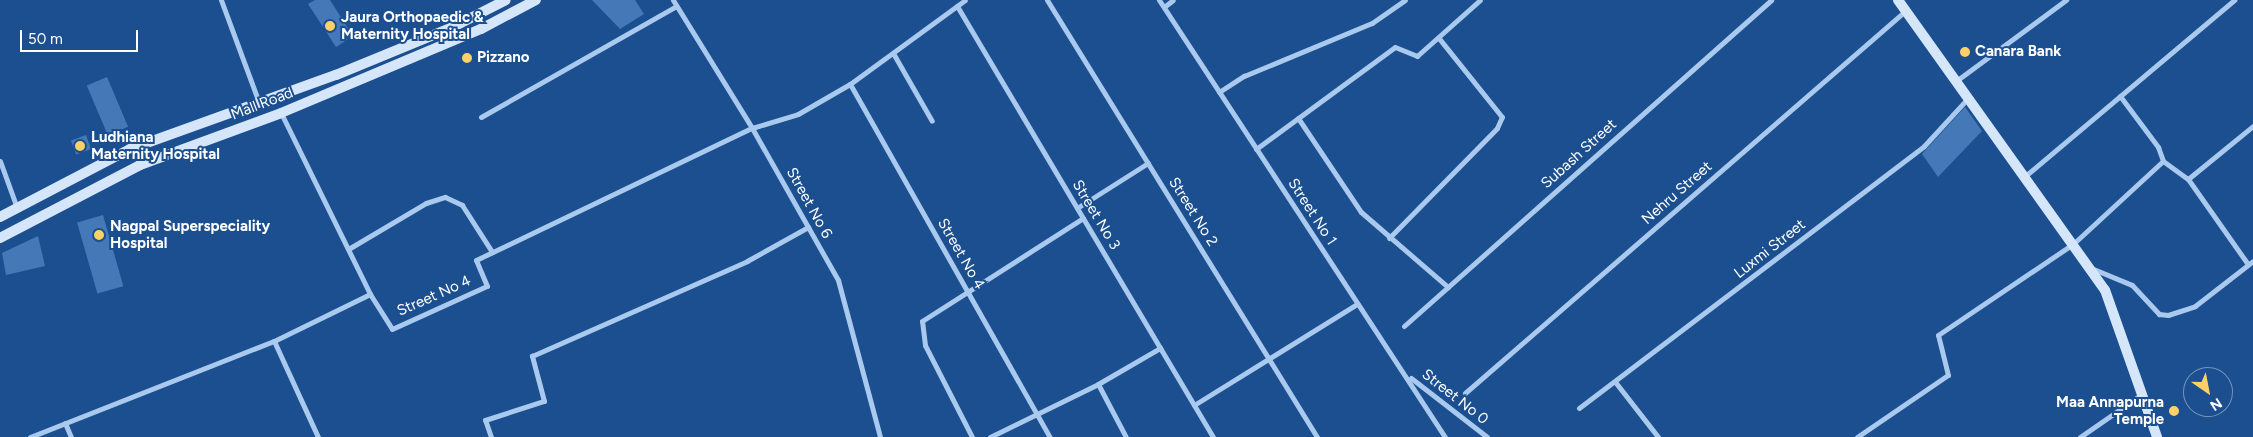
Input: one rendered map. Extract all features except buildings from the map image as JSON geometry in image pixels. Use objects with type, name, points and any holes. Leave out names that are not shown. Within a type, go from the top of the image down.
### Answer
[{"type":"main road","points":[[0,217],[130,149],[260,104],[453,27],[506,0]]},
{"type":"main road","name":"Mall Road","points":[[0,238],[140,165],[282,113],[481,29],[536,0]]},
{"type":"main road","points":[[1898,0],[2105,290],[2157,437]]},
{"type":"street","points":[[221,0],[260,104]]},
{"type":"street","name":"Street No 6","points":[[673,0],[752,128],[838,280],[880,437]]},
{"type":"street","name":"Street No 4","points":[[370,294],[392,329],[487,286],[476,260],[752,128],[798,114],[850,84],[965,0]]},
{"type":"street","name":"Street No 2","points":[[1047,0],[1317,437]]},
{"type":"street","name":"Street No 1","points":[[1159,0],[1357,304],[1408,376],[1446,437]]},
{"type":"street","points":[[1164,7],[1172,0]]},
{"type":"street","points":[[1219,92],[1244,76],[1372,23],[1405,0]]},
{"type":"street","points":[[1256,149],[1395,47],[1417,56],[1480,0]]},
{"type":"street","name":"Subash Street","points":[[1404,326],[1771,0]]},
{"type":"street","points":[[1956,82],[2066,0]]},
{"type":"street","points":[[2024,177],[2234,0]]},
{"type":"street","points":[[481,117],[676,6]]},
{"type":"street","name":"Street No 3","points":[[957,6],[1212,437]]},
{"type":"street","name":"Nehru Street","points":[[1465,393],[1905,11]]},
{"type":"street","points":[[1389,238],[1497,128],[1502,117],[1438,37]]},
{"type":"street","points":[[893,52],[932,121]]},
{"type":"street","name":"Street No 4","points":[[850,84],[1050,437]]},
{"type":"street","points":[[2089,267],[2132,285],[2159,314],[2168,315],[2195,306],[2250,262],[2188,179],[2162,162],[2158,147],[2120,96]]},
{"type":"street","name":"Luxmi Street","points":[[1579,408],[1616,384],[1924,146],[1967,99]]},
{"type":"street","points":[[30,437],[274,341],[370,294],[350,248],[282,113]]},
{"type":"street","points":[[1298,118],[1361,212],[1448,287]]},
{"type":"street","points":[[2188,179],[2253,126]]},
{"type":"street","points":[[0,161],[17,208]]},
{"type":"street","points":[[1857,437],[1948,375],[1938,335],[2073,244],[2162,162]]},
{"type":"street","points":[[1077,208],[1148,163]]},
{"type":"street","points":[[350,248],[426,203],[444,197],[462,206],[492,252]]},
{"type":"street","points":[[972,437],[920,328],[922,321],[1083,218]]},
{"type":"street","points":[[490,437],[485,420],[544,401],[532,356],[746,261],[808,227]]},
{"type":"street","points":[[1194,405],[1357,304]]},
{"type":"street","points":[[274,341],[318,437]]},
{"type":"street","points":[[990,437],[1098,384],[1160,348]]},
{"type":"street","name":"Street No 0","points":[[1408,376],[1487,437]]},
{"type":"street","points":[[1098,384],[1126,437]]},
{"type":"street","points":[[1616,384],[1658,437]]},
{"type":"street","points":[[2080,437],[2142,394]]},
{"type":"street","points":[[65,423],[71,437]]},
{"type":"place","name":"Jaura Orthopaedic & Maternity Hospital","points":[[330,26]]},
{"type":"place","name":"Canara Bank","points":[[1965,52]]},
{"type":"place","name":"Pizzano","points":[[467,58]]},
{"type":"place","name":"Ludhiana Maternity Hospital","points":[[80,146]]},
{"type":"place","name":"Nagpal Superspeciality Hospital","points":[[99,235]]},
{"type":"place","name":"Maa Annapurna Temple","points":[[2174,411]]}]
